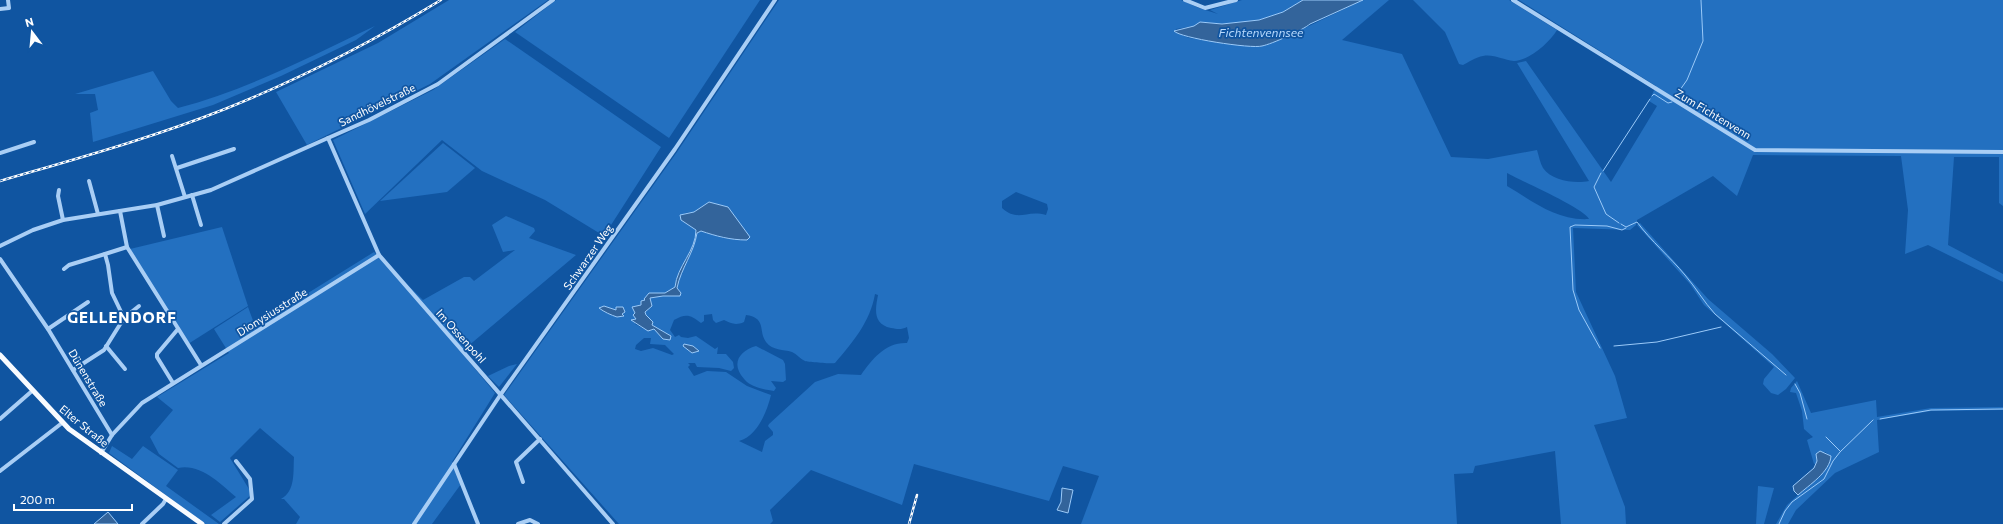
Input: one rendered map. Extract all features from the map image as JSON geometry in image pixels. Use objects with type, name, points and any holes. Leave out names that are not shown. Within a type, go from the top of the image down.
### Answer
[{"type":"main road","name":"Elter Straße","points":[[0,356],[62,423],[101,453],[202,524]]},
{"type":"street","points":[[0,9],[9,8],[8,0]]},
{"type":"street","name":"Sandhövelstraße","points":[[0,246],[33,230],[63,220],[157,205],[210,190],[369,120],[438,84],[553,0]]},
{"type":"street","name":"Schwarzer Weg","points":[[414,524],[501,394],[675,149],[775,0]]},
{"type":"street","points":[[1185,0],[1205,8],[1236,0]]},
{"type":"street","name":"Zum Fichtenvenn","points":[[1512,0],[1755,150],[2003,152]]},
{"type":"street","name":"Im Ossenpohl","points":[[328,138],[379,255],[613,524]]},
{"type":"street","points":[[0,153],[34,142]]},
{"type":"street","points":[[177,168],[234,149]]},
{"type":"street","points":[[172,156],[185,197]]},
{"type":"street","points":[[89,181],[98,214]]},
{"type":"street","points":[[59,190],[58,196],[63,220]]},
{"type":"street","points":[[192,195],[201,225]]},
{"type":"street","points":[[157,205],[164,236]]},
{"type":"street","points":[[120,212],[127,247],[201,365]]},
{"type":"street","points":[[64,269],[69,264],[127,247]]},
{"type":"street","points":[[105,254],[112,293],[124,318]]},
{"type":"street","name":"Dionysiusstraße","points":[[101,453],[112,435],[142,404],[201,365],[257,333],[379,255]]},
{"type":"street","name":"Dünenstraße","points":[[0,259],[48,329],[112,435]]},
{"type":"street","points":[[48,329],[88,302]]},
{"type":"street","points":[[73,370],[95,357],[106,346],[124,318],[139,306]]},
{"type":"street","points":[[173,383],[157,357],[157,354],[178,329]]},
{"type":"street","points":[[106,346],[125,369]]},
{"type":"street","points":[[0,419],[32,391]]},
{"type":"street","points":[[0,471],[62,423]]},
{"type":"street","points":[[523,482],[516,462],[540,439]]},
{"type":"street","points":[[224,524],[252,499],[250,479],[236,461]]},
{"type":"street","points":[[454,464],[478,524]]},
{"type":"street","points":[[142,524],[164,504],[166,499]]},
{"type":"street","points":[[518,524],[530,520],[538,524]]},
{"type":"shaded area","points":[[449,0],[548,0],[430,84],[307,145],[276,92],[378,43]]},
{"type":"shaded area","points":[[556,0],[760,0],[669,138],[515,32]]},
{"type":"shaded area","points":[[779,0],[1181,0],[1218,14],[1210,10],[1242,0],[1303,0],[1283,12],[1259,20],[1222,24],[1202,22],[1194,26],[1176,29],[1175,32],[1189,38],[1259,47],[1282,39],[1363,0],[1389,0],[1342,40],[1402,54],[1451,157],[1488,159],[1537,150],[1543,168],[1552,176],[1571,182],[1589,181],[1517,63],[1526,61],[1611,182],[1657,106],[1649,101],[1656,86],[1519,0],[2003,0],[2003,206],[1999,203],[1999,157],[1954,157],[1948,245],[2003,274],[2003,282],[1928,245],[1905,254],[1908,210],[1901,156],[1753,155],[1737,196],[1713,176],[1637,220],[1636,225],[1630,230],[1573,228],[1576,292],[1615,376],[1627,418],[1594,425],[1625,507],[1626,524],[1561,524],[1555,451],[1475,466],[1473,473],[1454,474],[1457,524],[1081,524],[1099,476],[1063,466],[1049,501],[914,464],[902,505],[811,470],[770,510],[773,521],[770,524],[619,524],[504,395],[677,152]],"holes":[[[1507,173],[1576,208],[1585,214],[1589,219],[1577,219],[1556,214],[1536,204],[1507,186]],[[1016,192],[1047,204],[1048,209],[1046,215],[1033,213],[1013,215],[1002,208],[1002,201]],[[709,202],[728,207],[737,222],[746,231],[747,240],[723,238],[701,231],[697,233],[693,247],[677,288],[680,293],[651,297],[652,306],[645,312],[652,325],[671,336],[654,329],[646,330],[635,324],[636,317],[633,306],[638,306],[655,294],[665,293],[675,287],[676,279],[690,252],[695,238],[696,230],[681,220],[685,213],[694,212]],[[875,294],[878,295],[876,306],[878,320],[885,326],[891,328],[901,329],[907,327],[909,338],[907,343],[899,343],[886,348],[870,363],[861,375],[838,374],[815,382],[769,424],[768,426],[773,432],[773,435],[765,441],[762,452],[739,441],[751,434],[756,429],[764,416],[771,395],[747,386],[726,372],[707,371],[694,376],[688,367],[690,365],[688,363],[695,363],[697,367],[719,368],[731,371],[734,368],[733,362],[726,354],[717,354],[718,347],[715,349],[696,336],[688,338],[681,337],[679,335],[675,337],[670,330],[674,320],[682,316],[694,318],[701,323],[704,321],[704,315],[712,314],[713,320],[716,323],[724,320],[736,324],[744,322],[746,315],[757,319],[766,342],[772,347],[792,352],[805,361],[835,363],[860,331],[869,314]],[[616,310],[625,312],[622,312],[624,316],[617,317],[611,313],[603,312]],[[644,338],[651,338],[650,344],[665,345],[674,354],[672,355],[653,348],[641,351],[635,349],[636,345]],[[684,344],[693,346],[698,351],[692,352],[686,348]]]},
{"type":"shaded area","points":[[1413,0],[1509,0],[1557,30],[1544,45],[1526,58],[1514,61],[1495,56],[1483,56],[1463,65],[1459,64],[1445,32]]},
{"type":"shaded area","points":[[375,26],[356,40],[281,76],[213,105],[93,142],[90,113],[98,110],[95,94],[75,94],[153,71],[171,101],[178,108],[204,101],[254,82]]},
{"type":"shaded area","points":[[505,39],[661,147],[604,236],[545,200],[482,171],[442,140],[365,214],[333,140],[433,90]]},
{"type":"shaded area","points":[[443,143],[475,168],[447,192],[380,201]]},
{"type":"shaded area","points":[[506,216],[534,228],[535,231],[529,238],[576,255],[461,352],[495,393],[452,462],[461,484],[432,524],[296,524],[300,517],[284,499],[281,499],[289,491],[293,480],[294,457],[260,428],[230,458],[252,494],[220,522],[211,515],[236,497],[210,476],[186,467],[178,468],[159,454],[150,437],[173,410],[157,397],[229,353],[214,329],[248,307],[255,326],[374,252],[423,300],[464,277],[470,277],[474,281],[515,250],[503,252],[492,225]]},
{"type":"shaded area","points":[[1640,223],[1708,299],[1772,354],[1795,378],[1786,389],[1778,395],[1771,393],[1763,384],[1764,379],[1774,367],[1704,305],[1690,284],[1637,225]]},
{"type":"shaded area","points":[[222,227],[248,306],[188,344],[130,249]]},
{"type":"shaded area","points":[[756,346],[783,360],[785,364],[786,380],[783,382],[771,381],[776,388],[774,391],[751,385],[740,374],[738,369],[738,359],[741,355],[750,348]]},
{"type":"shaded area","points":[[517,364],[499,387],[488,376],[509,366]]},
{"type":"shaded area","points":[[1797,381],[1811,413],[1876,400],[1877,417],[1931,408],[2003,407],[2003,410],[1931,411],[1877,420],[1879,452],[1835,473],[1796,510],[1788,524],[1776,524],[1787,505],[1823,472],[1831,456],[1825,452],[1816,457],[1817,463],[1814,464],[1807,440],[1813,437],[1804,429],[1802,411],[1796,393],[1790,392],[1791,388]]},
{"type":"shaded area","points":[[112,446],[132,459],[143,446],[178,470],[166,486],[219,524],[205,524],[109,453]]},
{"type":"shaded area","points":[[1758,486],[1774,488],[1764,524],[1756,524]]},
{"type":"water","name":"Fichtenvennsee","points":[[1303,0],[1363,0],[1273,43],[1262,46],[1255,47],[1216,42],[1189,37],[1174,31],[1194,26],[1200,22],[1222,24],[1259,20],[1283,12]]},
{"type":"water","points":[[709,202],[728,207],[750,237],[747,240],[741,240],[712,235],[701,231],[697,233],[693,247],[681,274],[677,288],[681,293],[680,296],[650,298],[652,306],[645,312],[653,322],[652,325],[671,336],[670,340],[663,339],[654,329],[648,331],[631,320],[636,319],[633,315],[635,313],[632,307],[641,305],[641,301],[645,300],[644,299],[649,293],[665,293],[675,287],[679,272],[693,245],[696,230],[681,220],[680,215],[694,212]]},
{"type":"water","points":[[604,306],[616,310],[616,307],[623,307],[625,312],[622,314],[624,316],[617,317],[599,308]]},
{"type":"water","points":[[684,344],[693,346],[699,351],[692,353],[683,346]]},
{"type":"water","points":[[1820,451],[1831,456],[1830,462],[1823,473],[1798,495],[1794,491],[1793,486],[1814,468],[1817,461],[1816,454]]},
{"type":"water","points":[[1062,488],[1073,490],[1068,513],[1057,510],[1061,502]]},
{"type":"water","points":[[108,512],[118,524],[94,524]]},
{"type":"waterway","points":[[1675,97],[1687,80],[1703,41],[1701,0]]},
{"type":"waterway","points":[[1652,96],[1654,94],[1668,103],[1672,102]]},
{"type":"waterway","points":[[1603,171],[1650,99]]},
{"type":"waterway","points":[[1601,173],[1594,187],[1606,214],[1619,223]]},
{"type":"waterway","points":[[1621,224],[1626,227],[1637,222],[1648,236],[1685,275],[1715,314],[1786,375]]},
{"type":"waterway","points":[[1600,348],[1579,310],[1573,290],[1570,227],[1575,225],[1607,226],[1622,230],[1626,228]]},
{"type":"waterway","points":[[1614,346],[1657,342],[1721,327]]},
{"type":"waterway","points":[[1795,384],[1800,393],[1807,419]]},
{"type":"waterway","points":[[1880,419],[1931,410],[2003,409]]},
{"type":"waterway","points":[[1779,524],[1785,511],[1792,502],[1824,479],[1833,461],[1840,452],[1873,420]]},
{"type":"waterway","points":[[1826,437],[1840,451]]},
{"type":"railway","points":[[0,181],[142,139],[225,109],[281,85],[335,59],[389,31],[441,0]]},
{"type":"railway","points":[[909,524],[917,495]]},
{"type":"district","name":"GELLENDORF","points":[[122,318]]}]
